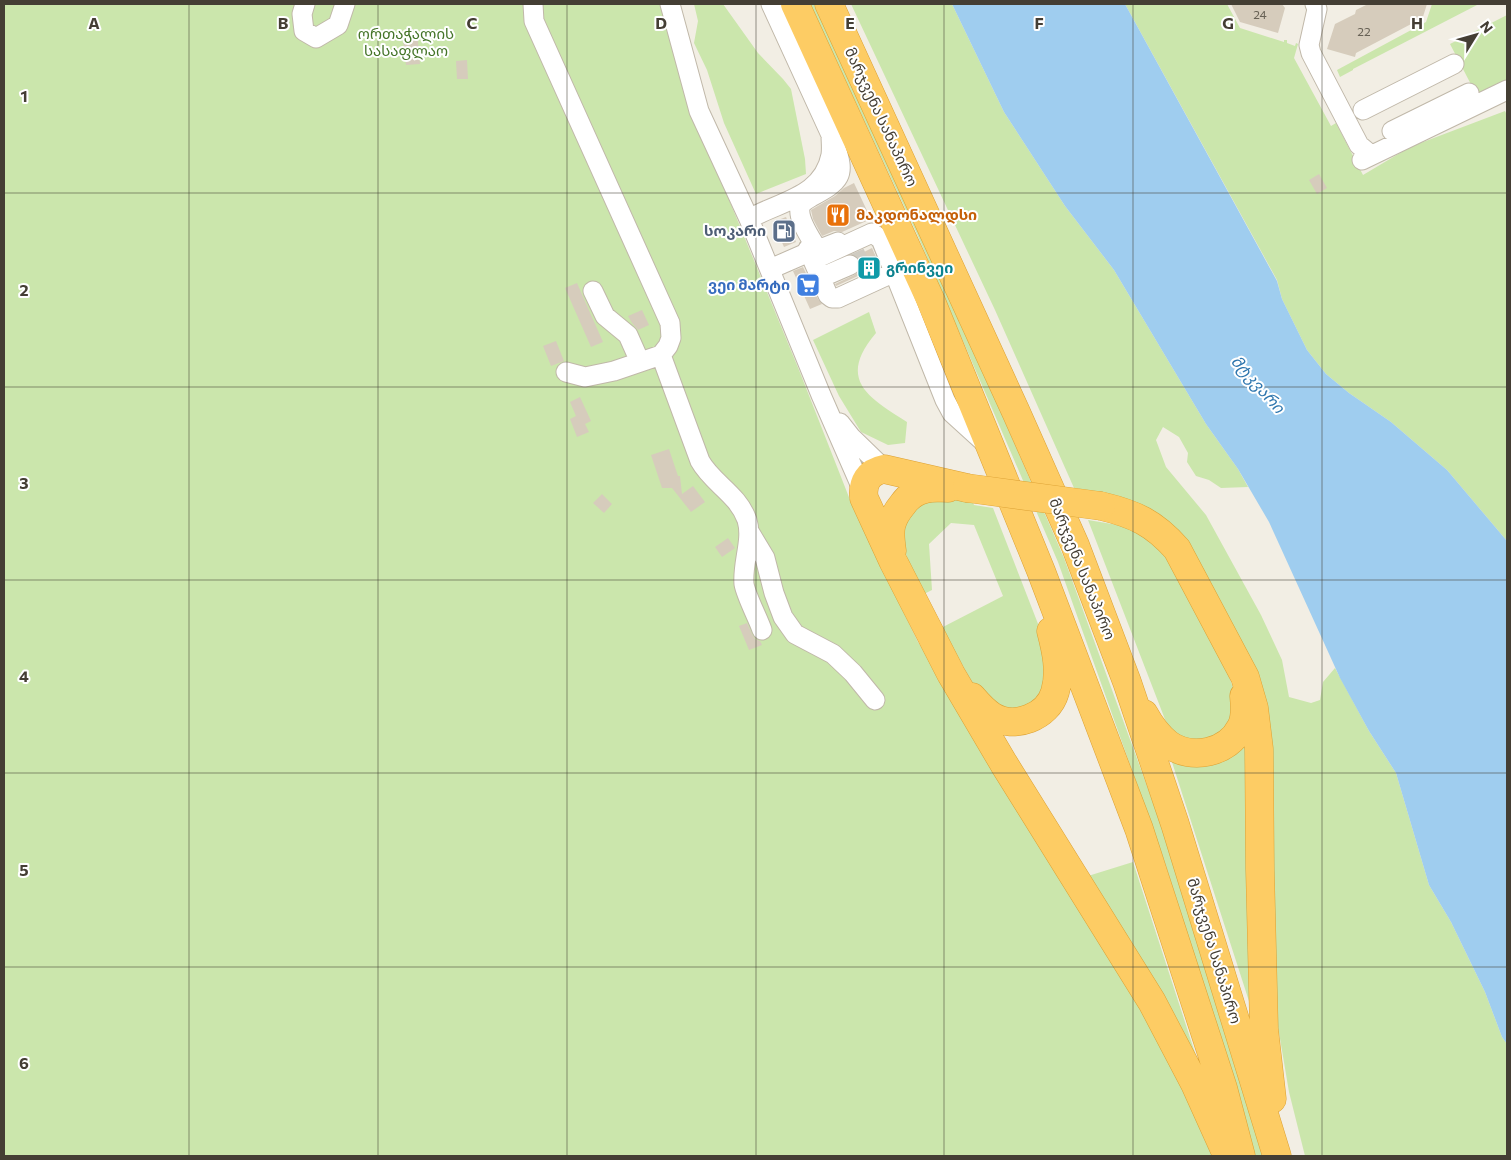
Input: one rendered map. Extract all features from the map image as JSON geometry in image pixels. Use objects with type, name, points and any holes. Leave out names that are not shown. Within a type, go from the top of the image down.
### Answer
[{"type":"highway","name":"მარჯვენა სანაპირო","points":[[795,4],[932,301],[1042,571],[1139,829],[1220,1078],[1241,1156]]},
{"type":"highway","name":"მარჯვენა სანაპირო","points":[[829,4],[1075,545],[1127,682],[1175,824],[1277,1156]]},
{"type":"highway","points":[[1228,1156],[1195,1084],[1152,1002],[1004,764],[951,674],[893,561],[865,497],[864,484],[869,476],[876,471],[891,471],[967,488],[1101,506],[1140,518],[1164,535],[1177,549],[1245,677],[1254,708],[1259,749],[1264,1029],[1271,1092],[1282,1156]]},
{"type":"highway","points":[[891,471],[902,476],[907,486],[891,526],[890,536],[893,561]]},
{"type":"highway","points":[[865,497],[875,510],[891,512],[917,491],[925,489],[967,488]]},
{"type":"highway","points":[[951,674],[978,704],[993,717],[1009,721],[1023,721],[1036,716],[1047,708],[1055,693],[1058,674],[1056,652],[1045,604],[1042,571]]},
{"type":"highway","points":[[1127,682],[1152,727],[1169,744],[1188,753],[1208,753],[1226,744],[1241,726],[1245,710],[1244,695],[1232,654]]},
{"type":"street","points":[[306,4],[302,14],[304,31],[316,38],[338,25],[345,4]]},
{"type":"street","points":[[533,4],[534,21],[670,323],[671,338],[661,355],[614,371],[585,377],[566,372]]},
{"type":"street","points":[[670,4],[699,111],[749,219],[865,497]]},
{"type":"street","points":[[771,4],[841,161],[838,179],[800,206],[800,216],[810,238],[816,247],[820,249],[869,228],[875,229],[897,277],[945,400],[952,413],[992,450]]},
{"type":"street","points":[[1315,4],[1317,9],[1309,45],[1311,53],[1365,159],[1440,115],[1470,93]]},
{"type":"street","points":[[1363,110],[1454,64]]},
{"type":"street","points":[[1422,80],[1440,115]]},
{"type":"street","points":[[1392,131],[1507,90]]},
{"type":"street","points":[[749,219],[804,194],[815,184],[825,170],[831,155],[831,135]]},
{"type":"street","points":[[787,202],[820,278],[828,295],[832,298],[838,298],[888,274],[897,277]]},
{"type":"street","points":[[770,269],[872,233],[883,246]]},
{"type":"street","points":[[820,278],[850,265]]},
{"type":"street","points":[[593,291],[605,316],[628,335],[640,362]]},
{"type":"street","points":[[661,355],[700,461],[704,468],[742,508],[750,533],[765,558],[774,593],[783,617],[795,634],[833,654],[853,673],[876,700]]},
{"type":"street","points":[[821,395],[851,437],[891,471]]},
{"type":"street","points":[[750,533],[745,557],[744,585],[762,630]]},
{"type":"green space","name":"ორთაჭალის სასაფლაო","points":[[4,4],[662,4],[691,107],[799,370],[854,510],[918,642],[1140,989],[1215,1156],[4,1156]]},
{"type":"green space","points":[[694,4],[723,4],[758,53],[791,89],[805,159],[806,174],[756,194],[724,123],[707,70],[694,43],[698,21]]},
{"type":"green space","points":[[810,4],[817,4],[922,230],[1064,558],[1175,863],[1263,1156],[1255,1156],[1166,866],[1058,562],[917,234]]},
{"type":"green space","points":[[851,4],[952,4],[1004,112],[1065,206],[1114,270],[1206,424],[1238,469],[1248,487],[1221,488],[1209,480],[1196,476],[1187,462],[1188,453],[1179,437],[1163,427],[1156,440],[1166,467],[1206,515],[1261,615],[1282,660],[1289,697],[1311,703],[1320,700],[1323,682],[1335,668],[1369,731],[1396,773],[1429,885],[1451,922],[1485,992],[1502,1037],[1507,1044],[1507,1156],[1305,1156],[1289,1092],[1277,1021],[1266,741],[1143,507],[1119,496],[1074,488],[995,310]]},
{"type":"green space","points":[[1125,4],[1227,4],[1240,28],[1284,42],[1284,40],[1287,40],[1287,43],[1295,46],[1296,43],[1298,44],[1294,58],[1331,126],[1336,123],[1363,175],[1410,147],[1505,111],[1507,115],[1507,541],[1447,470],[1391,422],[1349,393],[1326,374],[1307,350],[1282,299],[1277,280]]},
{"type":"green space","points":[[1432,4],[1479,4],[1340,77],[1337,70],[1426,22]]},
{"type":"green space","points":[[1507,15],[1507,80],[1477,96],[1450,44]]},
{"type":"green space","points":[[869,312],[876,333],[864,349],[859,363],[858,375],[869,395],[907,422],[905,443],[888,445],[861,432],[839,396],[813,340]]},
{"type":"green space","points":[[970,495],[974,505],[993,508],[1049,652],[1051,685],[1024,718],[982,699],[941,628],[1003,596],[974,525],[951,523],[929,544],[932,590],[924,594],[911,568],[904,548],[902,528],[904,520],[922,499]]},
{"type":"green space","points":[[1088,520],[1130,527],[1160,547],[1224,664],[1236,695],[1234,724],[1196,747],[1172,730],[1166,722]]},
{"type":"green space","points":[[1245,734],[1256,1023],[1171,759]]},
{"type":"green space","points":[[1133,862],[1196,1056],[1192,1059],[1088,876]]},
{"type":"water","name":"მტკვარი","points":[[952,4],[1125,4],[1277,281],[1282,299],[1307,350],[1326,374],[1349,393],[1391,422],[1447,470],[1507,541],[1507,1044],[1502,1037],[1485,992],[1451,922],[1429,885],[1396,773],[1369,731],[1340,678],[1269,522],[1238,469],[1206,424],[1114,270],[1065,206],[1004,112]]},
{"type":"building","points":[[1231,4],[1282,4],[1285,8],[1278,33],[1240,22]]},
{"type":"building","points":[[1368,4],[1427,4],[1421,23],[1415,22],[1356,53],[1355,57],[1327,49],[1335,24],[1355,14],[1356,10]]},
{"type":"building","points":[[417,31],[420,64],[406,65],[402,33]]},
{"type":"building","points":[[467,60],[468,79],[457,79],[456,61]]},
{"type":"building","points":[[1319,174],[1327,188],[1317,194],[1309,180]]},
{"type":"building","name":"მაკდონალდსი","points":[[854,183],[871,219],[842,232],[834,231],[822,236],[813,219],[811,210]]},
{"type":"building","points":[[786,217],[796,242],[784,247],[773,222]]},
{"type":"building","points":[[872,248],[880,266],[836,286],[835,284],[859,271],[861,267],[860,261],[856,256]]},
{"type":"building","points":[[803,267],[822,304],[810,309],[793,271]]},
{"type":"building","points":[[577,283],[603,342],[591,347],[565,288]]},
{"type":"building","points":[[642,310],[649,325],[638,330],[628,316]]},
{"type":"building","points":[[556,341],[564,361],[551,366],[543,346]]},
{"type":"building","points":[[580,397],[591,421],[585,424],[589,432],[577,437],[570,419],[576,416],[570,402]]},
{"type":"building","points":[[669,449],[678,476],[680,476],[682,494],[693,486],[705,502],[691,512],[672,488],[662,488],[651,455]]},
{"type":"building","points":[[602,494],[612,504],[604,513],[593,503]]},
{"type":"building","points":[[728,538],[735,548],[722,557],[715,547]]},
{"type":"building","points":[[747,623],[755,639],[760,641],[762,645],[749,650],[739,626]]},
{"type":"tunnel","points":[[850,265],[882,251]]},
{"type":"place","name":"მაკდონალდსი","points":[[838,215]]},
{"type":"place","name":"სოკარი","points":[[784,231]]},
{"type":"place","name":"გრინვეი","points":[[869,268]]},
{"type":"place","name":"ვეი მარტი","points":[[808,285]]}]
